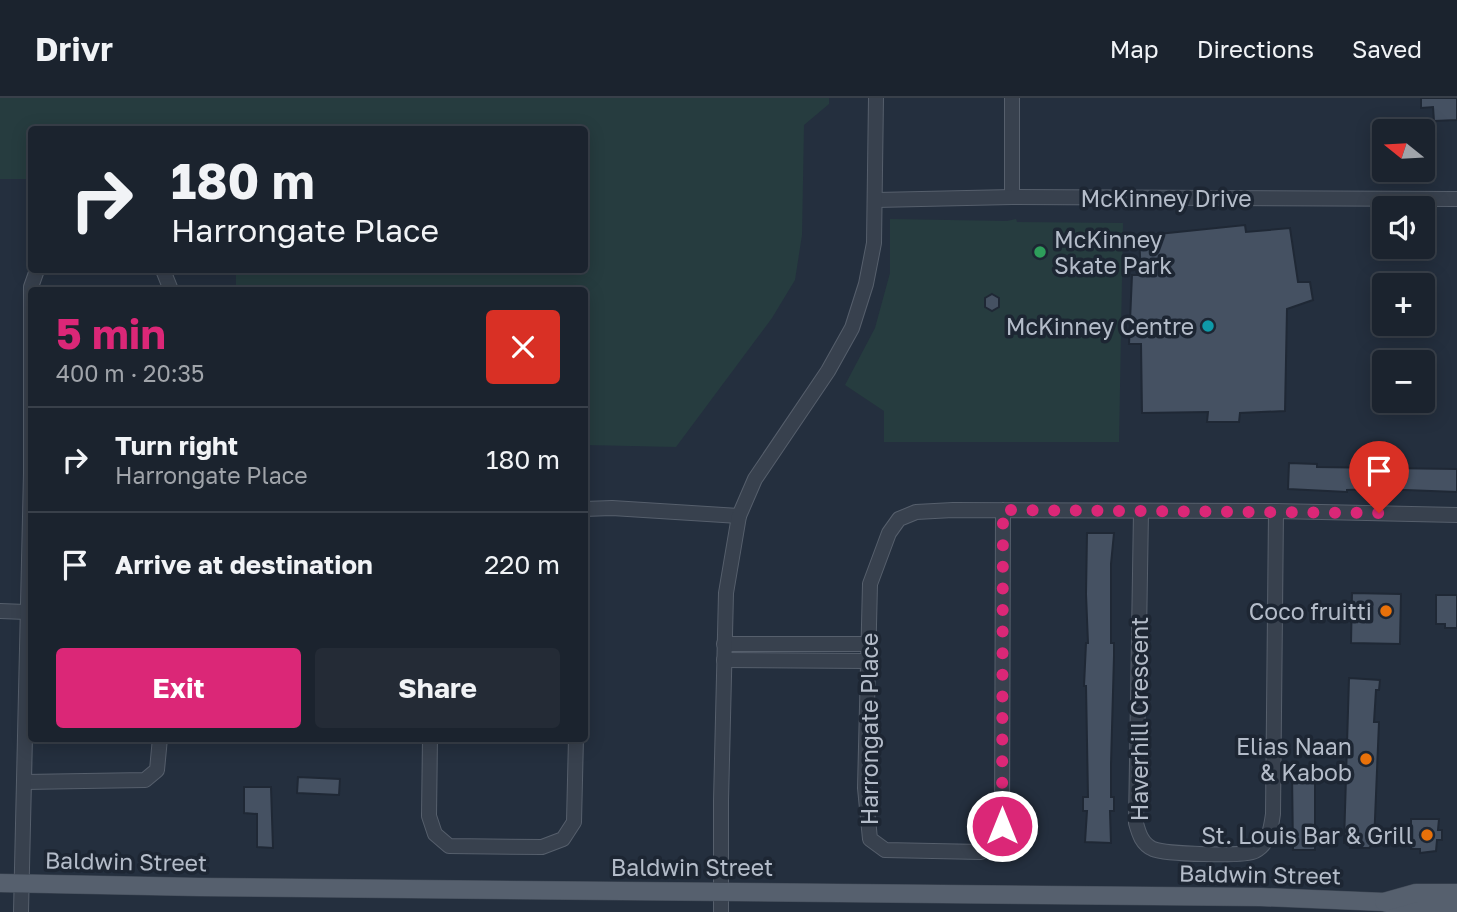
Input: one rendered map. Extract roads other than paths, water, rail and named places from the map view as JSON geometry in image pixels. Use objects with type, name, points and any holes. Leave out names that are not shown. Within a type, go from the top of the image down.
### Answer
[{"type":"main road","name":"Baldwin Street","points":[[0,883],[1261,897],[1384,902],[1416,911],[1457,911]]},
{"type":"main road","name":"Baldwin Street","points":[[1384,902],[1416,893],[1457,893]]},
{"type":"street","points":[[721,912],[726,593],[739,516],[755,479],[828,371],[852,328],[874,243],[876,98]]},
{"type":"street","points":[[1012,98],[1012,197]]},
{"type":"street","name":"McKinney Drive","points":[[876,200],[1012,197],[1457,199]]},
{"type":"street","points":[[588,509],[739,516]]},
{"type":"street","name":"Harrongate Place","points":[[1003,510],[1002,826],[994,843],[981,852],[885,850],[870,839],[864,788],[870,583],[889,533],[900,519],[916,512],[1003,510],[1457,515]]},
{"type":"street","name":"Haverhill Crescent","points":[[1141,511],[1136,823],[1139,838],[1154,850],[1237,856],[1256,851],[1269,836],[1273,814],[1276,511]]},
{"type":"street","points":[[22,912],[28,556]]},
{"type":"street","points":[[0,611],[26,612]]},
{"type":"street","points":[[724,644],[868,644]]},
{"type":"street","points":[[724,660],[867,661]]},
{"type":"street","points":[[25,782],[145,780],[157,770],[160,742]]},
{"type":"street","points":[[430,742],[429,816],[435,834],[449,846],[542,847],[563,839],[574,822],[576,742]]},
{"type":"place","name":"McKinney Skate Park","points":[[1040,252]]},
{"type":"place","name":"McKinney Centre","points":[[1208,326]]},
{"type":"place","name":"Coco fruitti","points":[[1386,611]]},
{"type":"place","name":"Elias Naan & Kabob","points":[[1366,759]]},
{"type":"place","name":"St. Louis Bar & Grill","points":[[1427,835]]}]
